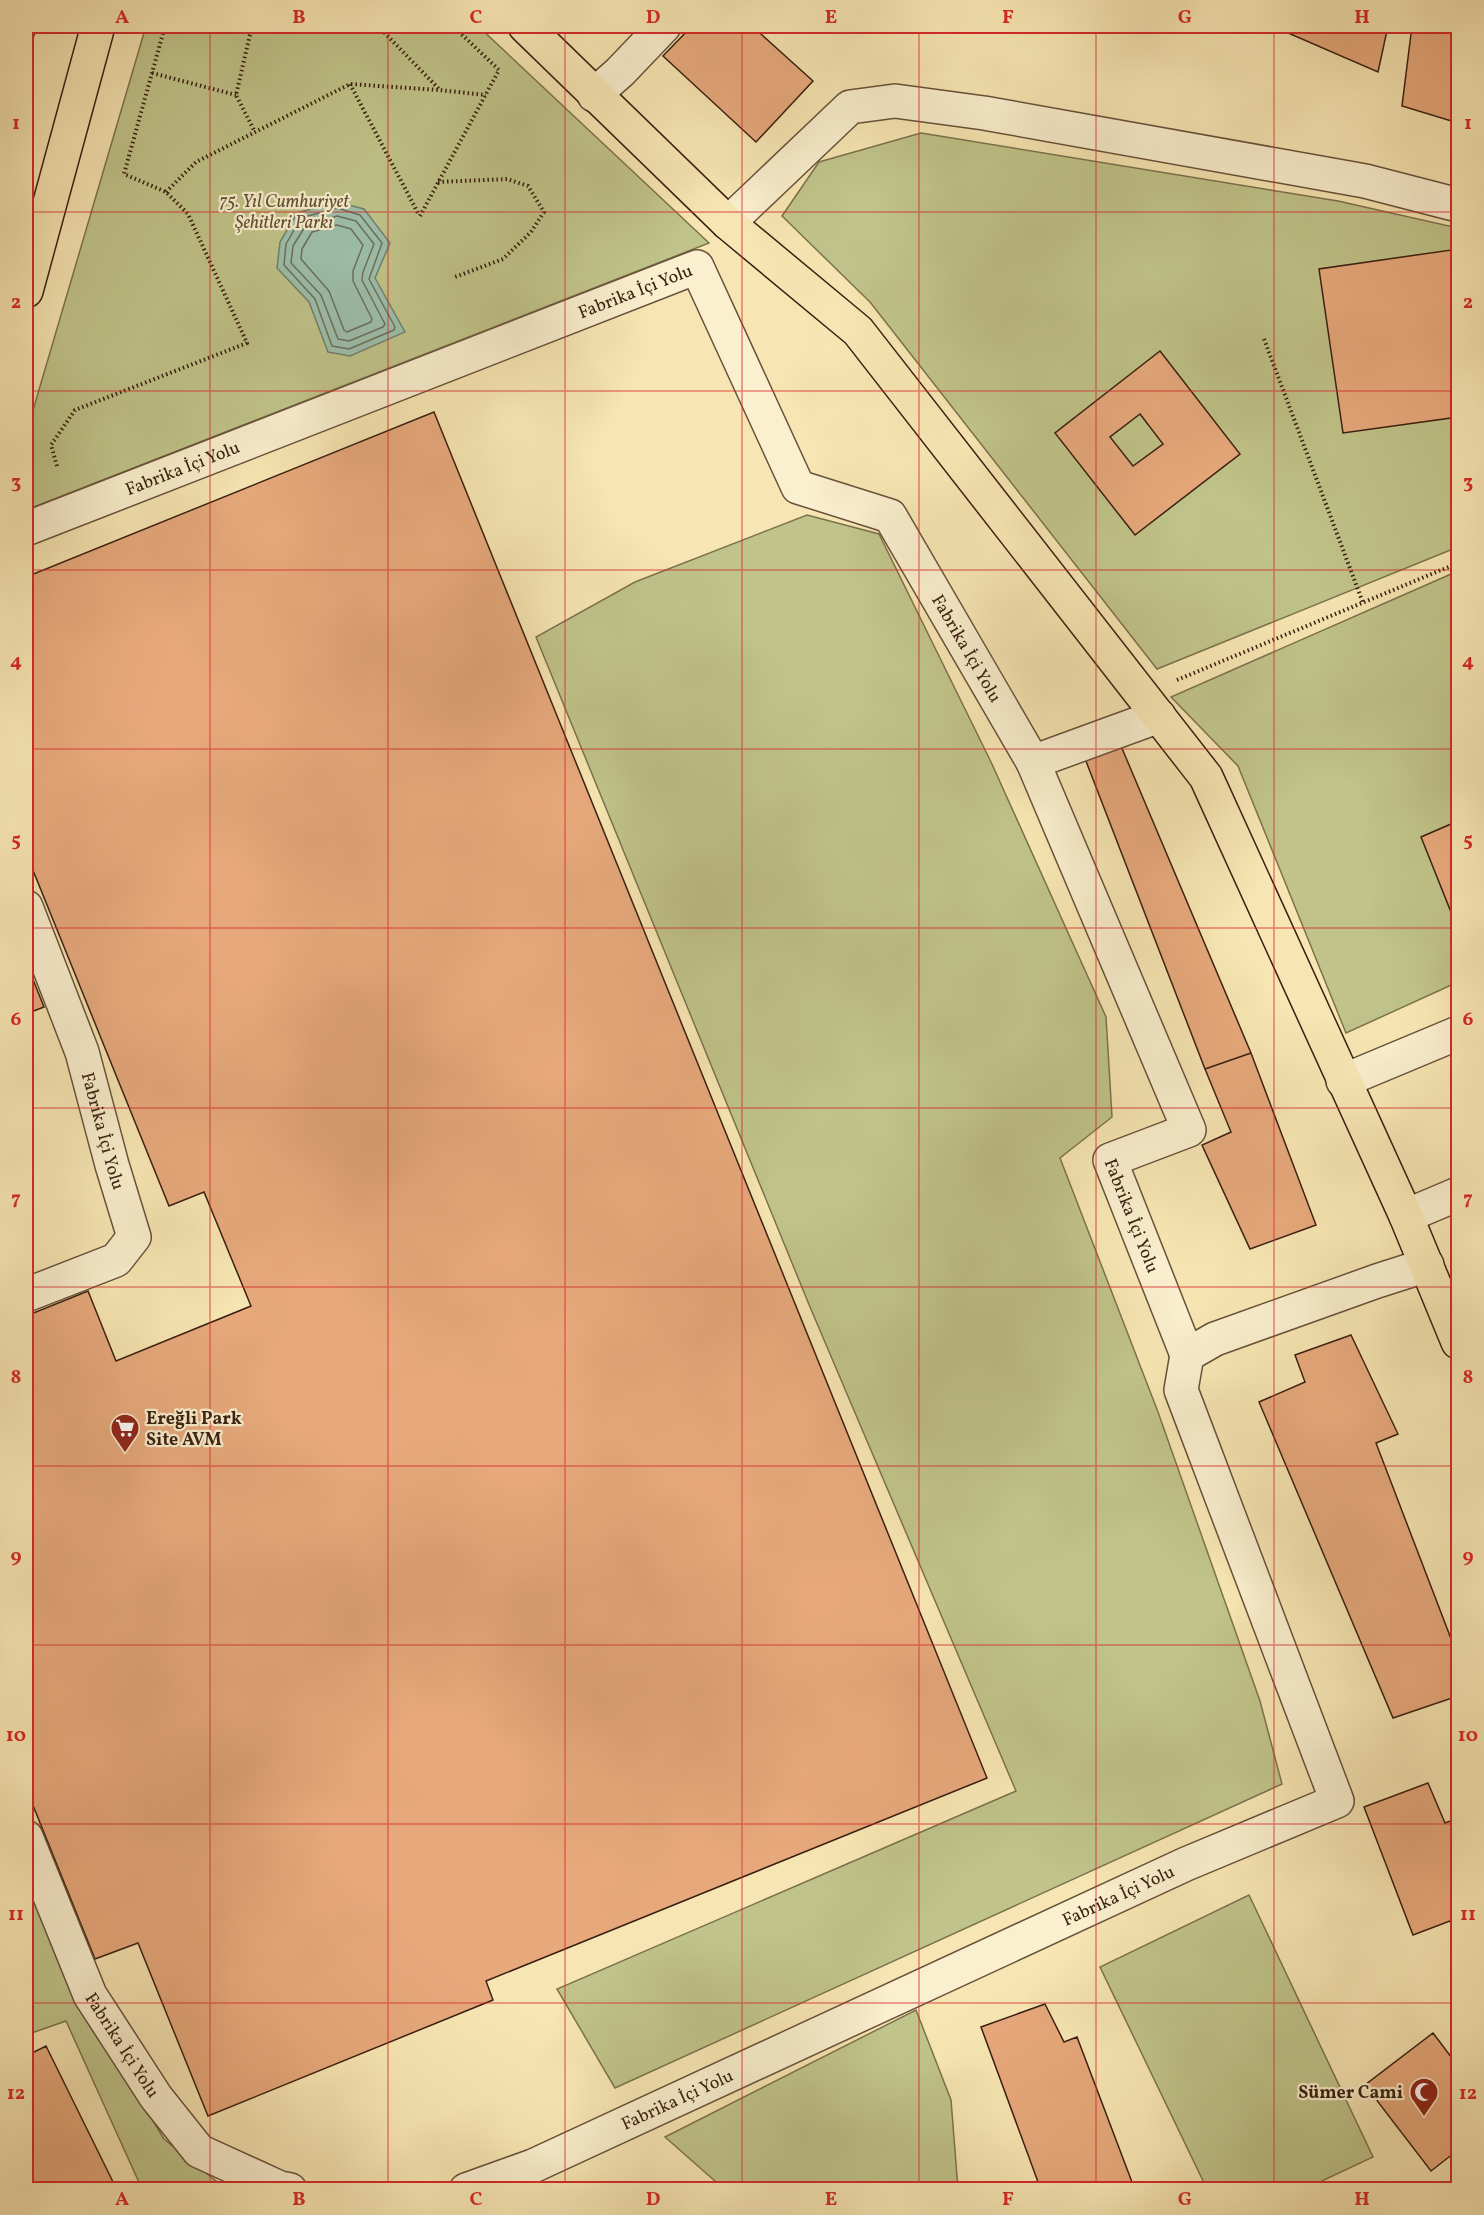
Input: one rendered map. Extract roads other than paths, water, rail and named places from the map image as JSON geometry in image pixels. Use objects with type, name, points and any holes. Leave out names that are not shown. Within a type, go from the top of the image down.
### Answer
[{"type":"main road","points":[[26,291],[36,214],[98,26]]},
{"type":"main road","points":[[525,26],[728,223],[858,331],[1206,777],[1406,1216],[1458,1342]]},
{"type":"street","points":[[594,95],[620,72],[664,26]]},
{"type":"street","points":[[728,223],[850,107],[895,101],[984,113],[1365,181],[1458,205]]},
{"type":"street","name":"Fabrika İçi Yolu","points":[[26,529],[697,267],[798,487],[890,516],[1033,762],[1189,1130],[1110,1160],[1187,1355],[1181,1390],[1337,1801],[1186,1864],[532,2166],[466,2190]]},
{"type":"street","points":[[1033,762],[1150,706]]},
{"type":"street","name":"Fabrika İçi Yolu","points":[[26,907],[82,1052],[134,1237],[116,1260],[26,1295]]},
{"type":"street","points":[[1343,1081],[1457,1039]]},
{"type":"street","points":[[1406,1216],[1458,1194]]},
{"type":"street","points":[[1187,1355],[1215,1339],[1427,1265]]},
{"type":"street","name":"Fabrika İçi Yolu","points":[[26,1837],[90,1995],[156,2097],[199,2151],[280,2188],[290,2190]]},
{"type":"water","points":[[337,202],[364,209],[390,243],[375,278],[405,332],[350,356],[328,352],[309,302],[277,268],[280,242],[297,213]]},
{"type":"place","name":"Ereğli Park Site AVM","points":[[125,1454]]},
{"type":"place","name":"Sümer Cami","points":[[1424,2118]]},
{"type":"park label","name":"75. Yıl Cumhuriyet Şehitleri Parkı","points":[[284,211]]}]
